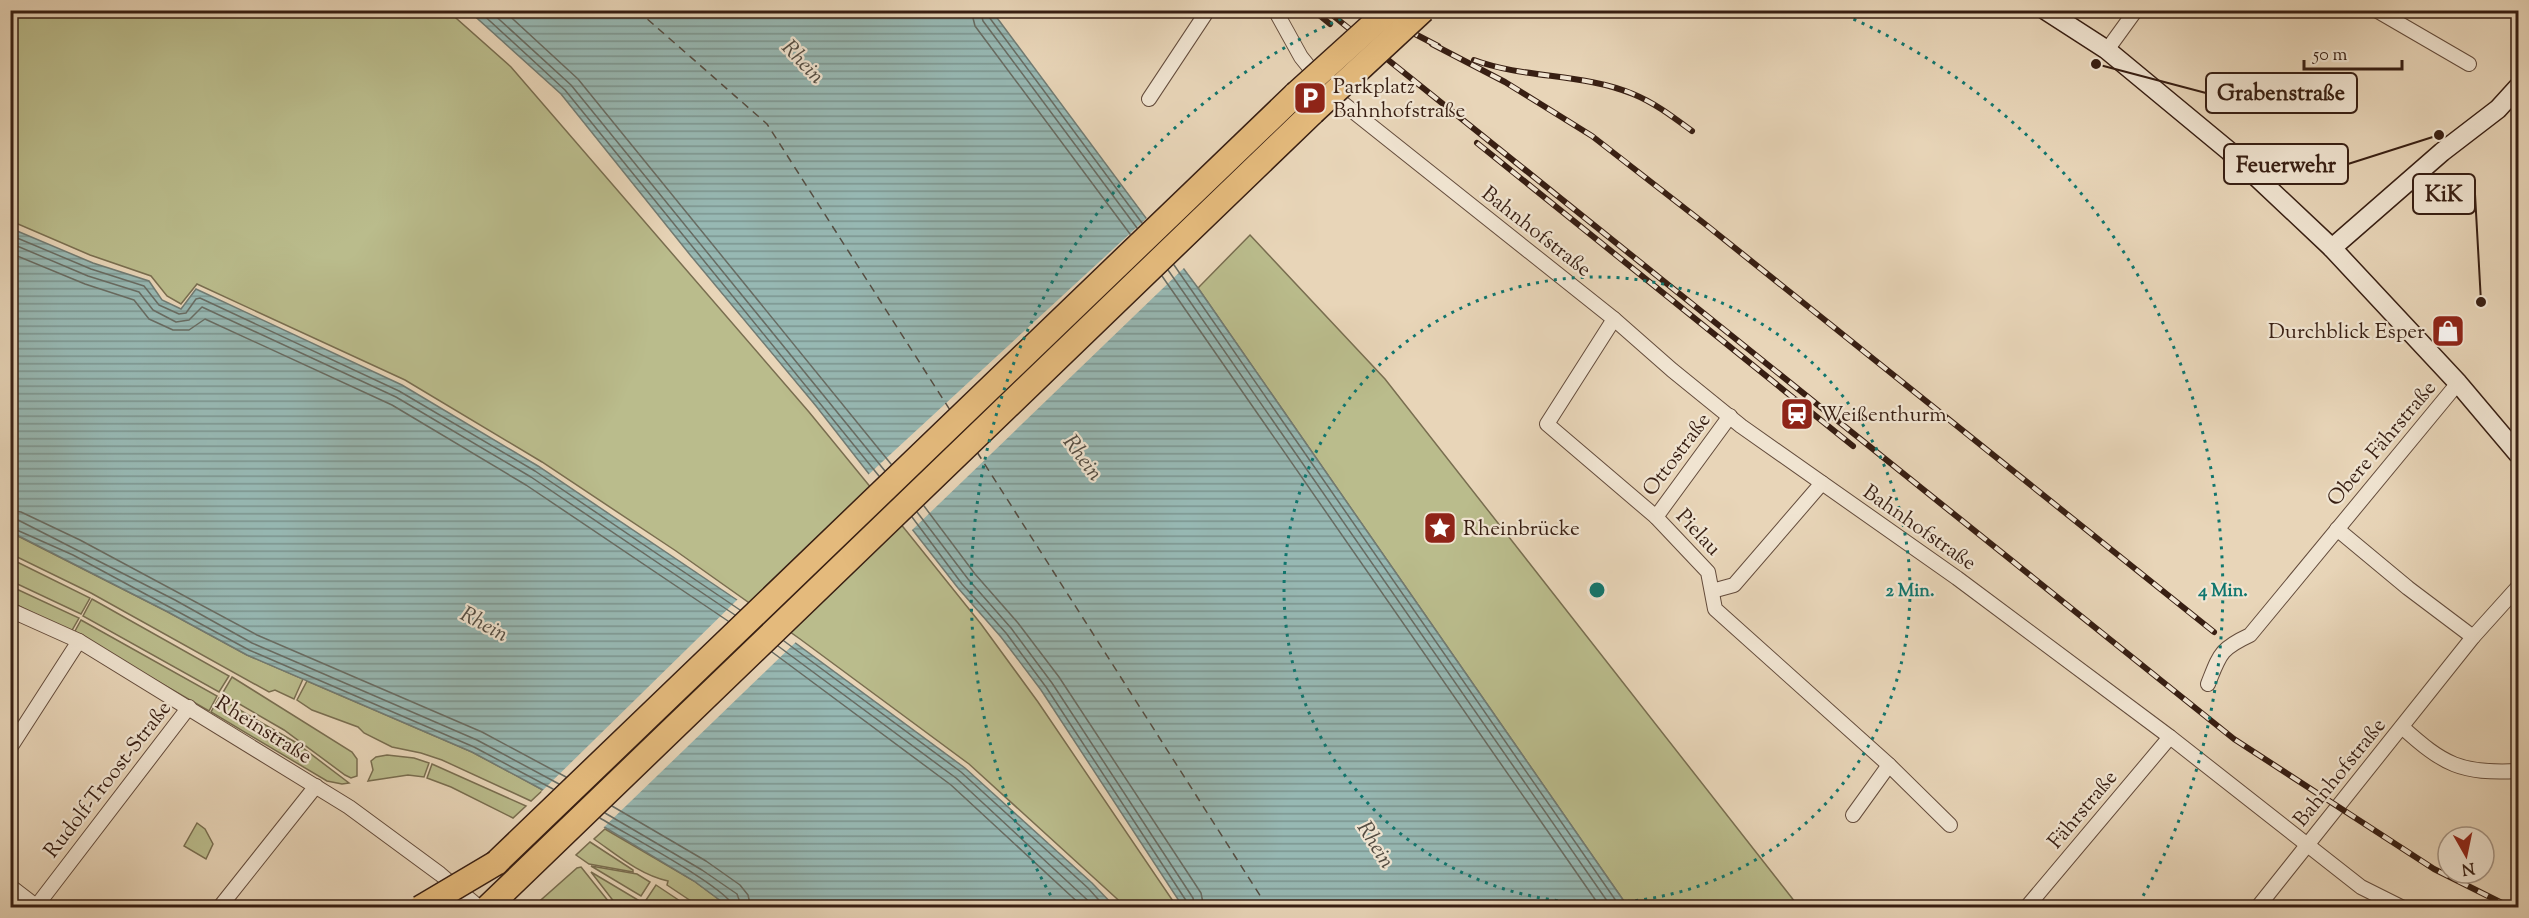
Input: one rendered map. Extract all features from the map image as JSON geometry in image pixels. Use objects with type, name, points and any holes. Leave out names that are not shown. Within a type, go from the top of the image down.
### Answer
[{"type":"highway","points":[[449,908],[1244,142],[1389,10]]},
{"type":"highway","points":[[487,908],[1313,112],[1423,10]]},
{"type":"highway","points":[[420,908],[496,863]]},
{"type":"main road","points":[[2045,10],[2107,50],[2229,151],[2332,248],[2458,383],[2518,454]]},
{"type":"main road","points":[[2332,248],[2442,152],[2498,109],[2518,87]]},
{"type":"street","points":[[1149,99],[1208,10]]},
{"type":"street","name":"Bahnhofstraße","points":[[1275,10],[1301,57],[1330,93],[1614,318],[1672,370],[1731,416],[1957,578],[2170,737],[2307,845],[2473,637],[2518,587]]},
{"type":"street","points":[[2107,50],[2136,10]]},
{"type":"street","points":[[2376,10],[2469,64]]},
{"type":"street","name":"Pielau","points":[[1614,318],[1548,424],[1656,517],[1708,572],[1715,609],[1889,765],[1950,825]]},
{"type":"street","name":"Obere Fährstraße","points":[[2208,684],[2220,654],[2229,645],[2250,635],[2458,383]]},
{"type":"street","name":"Ottostraße","points":[[1656,517],[1731,416]]},
{"type":"street","points":[[1712,591],[1734,585],[1822,483]]},
{"type":"street","name":"Obere Fährstraße","points":[[2337,529],[2408,588],[2473,637]]},
{"type":"street","name":"Rheinstraße","points":[[10,610],[79,641],[316,786],[407,849],[480,908]]},
{"type":"street","points":[[10,748],[79,641]]},
{"type":"street","name":"Rudolf-Troost-Straße","points":[[10,886],[36,907],[189,707]]},
{"type":"street","points":[[2402,727],[2442,760],[2460,768],[2486,772],[2518,771]]},
{"type":"street","name":"Fährstraße","points":[[2026,908],[2170,737]]},
{"type":"street","points":[[1853,815],[1889,765]]},
{"type":"street","points":[[219,908],[316,786]]},
{"type":"street","points":[[2257,908],[2307,845],[2361,887],[2403,908]]},
{"type":"green space","points":[[11,11],[448,11],[511,67],[809,412],[908,533],[981,624],[1038,702],[1177,907],[1126,907],[969,764],[800,639],[676,551],[542,462],[405,380],[197,284],[181,304],[167,296],[151,276],[90,255],[11,221]]},
{"type":"green space","points":[[1250,235],[1385,379],[1799,907],[1628,907],[1198,288]]},
{"type":"green space","points":[[10,532],[247,655],[303,679],[294,699],[275,690],[269,692],[91,593],[11,554]]},
{"type":"green space","points":[[11,559],[90,598],[81,614],[11,581]]},
{"type":"green space","points":[[10,586],[79,618],[71,632],[11,602]]},
{"type":"green space","points":[[92,599],[229,676],[219,692],[83,616]]},
{"type":"green space","points":[[81,620],[217,696],[209,711],[74,633]]},
{"type":"green space","points":[[232,677],[352,752],[357,759],[357,776],[351,778],[345,775],[284,730],[222,694]]},
{"type":"green space","points":[[307,681],[472,752],[543,790],[531,801],[442,760],[392,747],[364,733],[358,727],[312,710],[297,700]]},
{"type":"green space","points":[[219,698],[295,742],[349,783],[327,781],[211,712]]},
{"type":"green space","points":[[387,755],[414,758],[429,763],[424,777],[408,775],[368,781],[373,770],[371,761],[376,757]]},
{"type":"green space","points":[[432,764],[526,806],[513,818],[451,787],[427,778]]},
{"type":"green space","points":[[197,823],[205,829],[213,844],[206,859],[184,846]]},
{"type":"green space","points":[[605,829],[694,881],[729,907],[700,907],[667,885],[668,881],[629,864],[594,839]]},
{"type":"green space","points":[[590,842],[633,872],[589,864],[576,855]]},
{"type":"green space","points":[[591,866],[637,874],[650,882],[641,896]]},
{"type":"green space","points":[[581,867],[613,907],[533,907],[577,868]]},
{"type":"green space","points":[[591,872],[638,900],[633,907],[618,907]]},
{"type":"green space","points":[[656,885],[689,907],[657,907],[646,900]]},
{"type":"water","name":"Rhein","points":[[469,11],[992,11],[1198,288],[1628,907],[1183,907],[1041,690],[1001,637],[958,588],[816,406],[691,256],[561,94]]},
{"type":"water","name":"Rhein","points":[[10,228],[93,263],[149,281],[162,300],[181,309],[196,289],[402,385],[538,466],[737,600],[965,768],[1092,883],[1115,907],[729,907],[694,881],[543,790],[472,752],[247,655],[11,532]]},
{"type":"pier","points":[[1149,216],[1186,266],[911,531],[868,475]]},
{"type":"pier","points":[[739,598],[798,640],[601,830],[541,792]]},
{"type":"ferry route","points":[[637,10],[767,124],[950,410]]},
{"type":"ferry route","points":[[977,452],[1268,908]]},
{"type":"railway","points":[[1313,10],[1330,24]]},
{"type":"railway","points":[[1326,10],[2234,739],[2434,869],[2512,908]]},
{"type":"railway","points":[[1369,10],[1438,46]]},
{"type":"railway","points":[[1432,44],[1505,82],[1592,136],[2214,632]]},
{"type":"railway","points":[[1474,60],[1513,70],[1614,87],[1649,102],[1692,131]]},
{"type":"railway","points":[[1477,143],[1853,446]]},
{"type":"place","name":"Grabenstraße","points":[[2096,64]]},
{"type":"place","name":"Parkplatz Bahnhofstraße","points":[[1310,98]]},
{"type":"place","name":"Feuerwehr","points":[[2439,135]]},
{"type":"place","name":"KiK","points":[[2481,302]]},
{"type":"place","name":"Durchblick Esper","points":[[2448,331]]},
{"type":"place","name":"Weißenthurm","points":[[1797,414]]},
{"type":"place","name":"Rheinbrücke","points":[[1440,528]]}]
